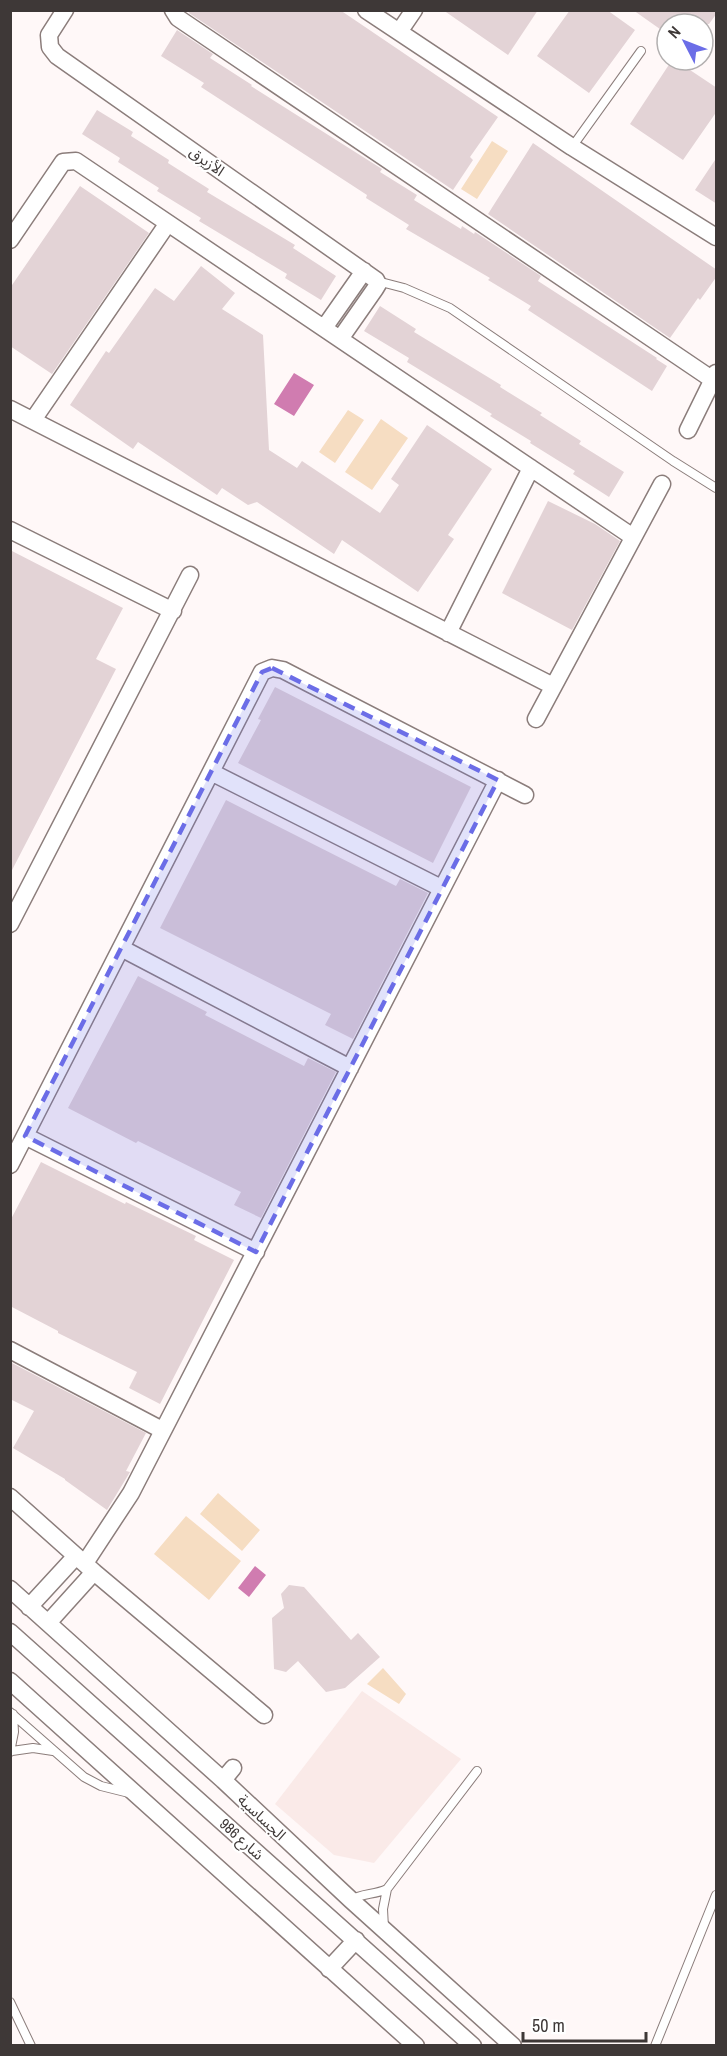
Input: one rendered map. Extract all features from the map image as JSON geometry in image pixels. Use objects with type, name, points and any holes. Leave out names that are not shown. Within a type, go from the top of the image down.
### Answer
[{"type":"street","name":"الأزيرق","points":[[65,10],[49,35],[50,47],[57,56],[370,276]]},
{"type":"street","points":[[172,10],[178,18],[715,376],[688,430]]},
{"type":"street","points":[[366,10],[572,147],[717,237]]},
{"type":"street","points":[[399,32],[414,10]]},
{"type":"street","points":[[10,240],[63,162],[71,160],[80,163],[633,537]]},
{"type":"street","points":[[33,420],[168,223]]},
{"type":"street","points":[[324,328],[370,276],[378,284],[340,339]]},
{"type":"street","points":[[10,409],[553,686]]},
{"type":"street","points":[[448,633],[531,468]]},
{"type":"street","points":[[536,719],[662,484]]},
{"type":"street","points":[[10,530],[173,611]]},
{"type":"street","points":[[10,924],[190,575]]},
{"type":"street","points":[[10,1165],[262,672],[272,668],[283,670],[525,795]]},
{"type":"street","points":[[211,772],[441,888]]},
{"type":"street","points":[[48,1623],[131,1493],[498,780]]},
{"type":"street","points":[[121,948],[350,1068]]},
{"type":"street","points":[[25,1136],[256,1252]]},
{"type":"street","points":[[10,1350],[162,1430]]},
{"type":"street","points":[[10,1497],[264,1715]]},
{"type":"street","points":[[29,1606],[85,1563]]},
{"type":"street","name":"الجساسية","points":[[10,1589],[228,1774],[351,1900],[513,2046]]},
{"type":"street","name":"شارع 986","points":[[10,1632],[473,2046]]},
{"type":"street","points":[[10,1681],[416,2046]]},
{"type":"street","points":[[329,1969],[356,1940]]},
{"type":"lane","points":[[572,147],[641,51]]},
{"type":"lane","points":[[370,276],[420,294],[450,308],[673,461],[717,488]]},
{"type":"lane","points":[[12,1713],[15,1732],[11,1752],[33,1748],[55,1751]]},
{"type":"lane","points":[[12,1713],[84,1777],[92,1782],[138,1795]]},
{"type":"lane","points":[[384,1929],[383,1909],[387,1889],[477,1771]]},
{"type":"lane","points":[[351,1900],[387,1889]]},
{"type":"lane","points":[[655,2046],[717,1895]]},
{"type":"lane","points":[[10,2002],[31,2046]]},
{"type":"highlighted area","points":[[272,668],[498,780],[256,1252],[25,1136],[262,672]]},
{"type":"shaded area","points":[[492,141],[508,151],[477,199],[461,189]]},
{"type":"shaded area","points":[[294,373],[314,385],[294,416],[274,404]]},
{"type":"shaded area","points":[[348,410],[364,420],[335,463],[319,452]]},
{"type":"shaded area","points":[[381,419],[408,438],[372,490],[345,472]]},
{"type":"shaded area","points":[[218,1493],[260,1530],[242,1551],[200,1514]]},
{"type":"shaded area","points":[[186,1516],[241,1561],[209,1600],[154,1554]]},
{"type":"shaded area","points":[[255,1566],[266,1575],[249,1597],[238,1588]]},
{"type":"shaded area","points":[[383,1668],[406,1694],[399,1704],[367,1684]]},
{"type":"shaded area","points":[[362,1691],[461,1759],[374,1863],[334,1855],[275,1804]]},
{"type":"building","points":[[190,10],[340,10],[498,117],[470,157],[473,160],[453,190],[189,13]]},
{"type":"building","points":[[443,10],[538,10],[508,55]]},
{"type":"building","points":[[570,10],[607,10],[635,30],[589,93],[537,56]]},
{"type":"building","points":[[633,10],[717,10],[715,16],[715,12],[655,12],[655,26]]},
{"type":"building","points":[[177,30],[213,54],[210,58],[251,86],[382,169],[380,172],[417,195],[414,200],[461,229],[462,226],[474,234],[475,232],[541,276],[538,281],[657,358],[667,366],[652,391],[528,310],[531,306],[488,280],[490,278],[406,229],[409,225],[366,198],[367,195],[201,87],[204,83],[161,56]]},
{"type":"building","points":[[664,72],[693,72],[717,88],[717,111],[683,160],[630,124]]},
{"type":"building","points":[[97,110],[133,132],[131,136],[209,189],[207,192],[295,245],[293,248],[336,276],[321,300],[285,278],[287,274],[199,221],[201,218],[157,191],[159,188],[118,162],[120,158],[82,134]]},
{"type":"building","points":[[533,143],[717,270],[717,276],[700,300],[698,298],[670,338],[488,214]]},
{"type":"building","points":[[717,157],[717,204],[695,190]]},
{"type":"building","points":[[80,186],[149,233],[52,374],[10,346],[10,288]]},
{"type":"building","points":[[201,266],[235,293],[222,309],[263,335],[269,450],[297,468],[302,461],[380,513],[399,485],[391,479],[427,425],[492,469],[448,535],[454,539],[418,592],[342,540],[334,554],[257,502],[248,505],[222,488],[217,495],[138,442],[133,449],[70,405],[106,351],[109,353],[155,288],[174,301]]},
{"type":"building","points":[[380,306],[416,329],[414,332],[501,385],[500,387],[542,413],[540,415],[581,441],[579,444],[624,472],[609,497],[573,474],[575,471],[530,443],[531,441],[490,416],[492,414],[407,362],[409,358],[364,331]]},
{"type":"building","points":[[548,501],[595,524],[620,541],[572,630],[502,593]]},
{"type":"building","points":[[10,550],[123,608],[96,659],[116,669],[10,874]]},
{"type":"building","points":[[275,687],[471,787],[433,863],[238,763],[261,720],[258,719]]},
{"type":"building","points":[[226,800],[396,886],[400,879],[428,893],[353,1039],[325,1025],[331,1014],[160,928]]},
{"type":"building","points":[[138,976],[207,1012],[205,1015],[304,1066],[308,1058],[336,1072],[261,1218],[234,1205],[241,1192],[68,1108]]},
{"type":"building","points":[[41,1162],[196,1236],[194,1240],[234,1260],[160,1404],[129,1388],[137,1372],[58,1333],[10,1306],[10,1221]]},
{"type":"building","points":[[10,1362],[146,1433],[126,1471],[130,1472],[107,1510],[65,1479],[13,1448],[34,1411],[10,1399]]},
{"type":"building","points":[[289,1585],[304,1587],[351,1640],[358,1633],[380,1657],[345,1688],[326,1692],[298,1661],[286,1672],[274,1669],[272,1618],[284,1608],[281,1594]]}]
